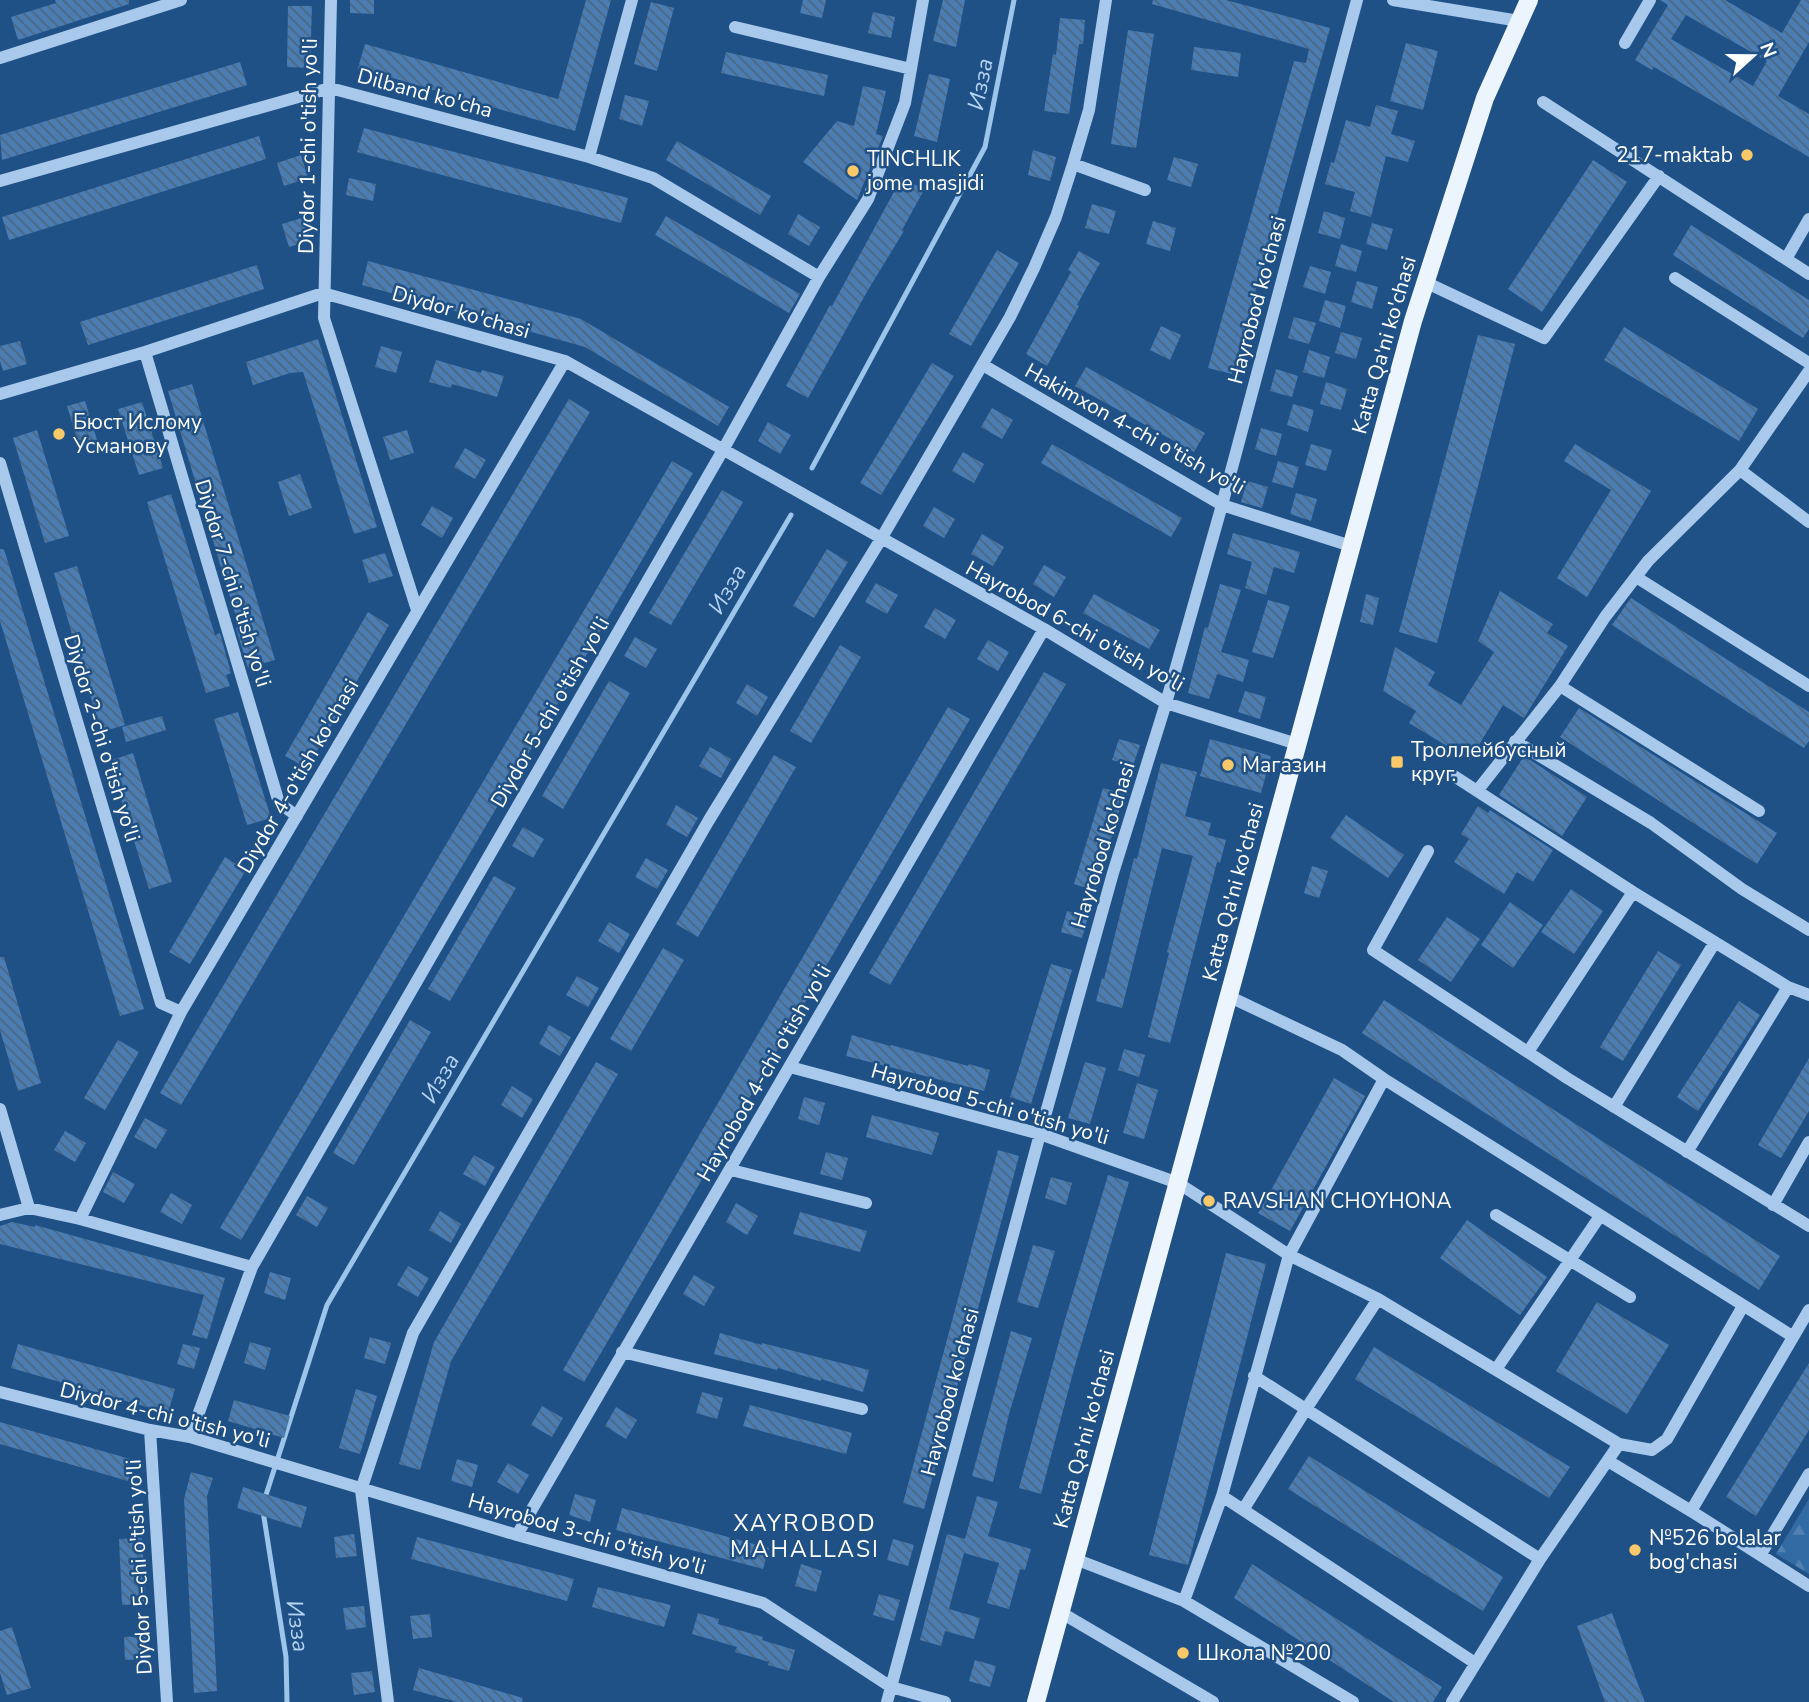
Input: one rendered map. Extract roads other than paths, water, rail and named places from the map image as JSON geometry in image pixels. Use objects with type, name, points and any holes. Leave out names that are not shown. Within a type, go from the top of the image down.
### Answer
[{"type":"main road","name":"Katta Qa'ni ko'chasi","points":[[1036,1702],[1425,282],[1485,98],[1529,0]]},
{"type":"street","points":[[0,58],[181,0]]},
{"type":"street","name":"Diydor 1-chi o'tish yo'li","points":[[323,293],[331,0]]},
{"type":"street","points":[[589,157],[632,0]]},
{"type":"street","name":"Diydor 5-chi o'tish yo'li","points":[[190,1437],[252,1268],[723,450],[819,277],[869,199],[905,103],[923,0]]},
{"type":"street","points":[[388,1702],[361,1490],[413,1333],[709,820],[984,365],[1034,268],[1056,217],[1088,110],[1106,0]]},
{"type":"street","name":"Hayrobod ko'chasi","points":[[887,1702],[1113,873],[1166,703],[1222,505],[1357,0]]},
{"type":"street","points":[[1393,0],[1519,21]]},
{"type":"street","points":[[1625,43],[1650,0]]},
{"type":"street","points":[[735,27],[911,69]]},
{"type":"street","name":"Dilband ko'cha","points":[[0,181],[330,88],[589,157],[653,178],[819,277]]},
{"type":"street","points":[[1542,102],[1809,274]]},
{"type":"street","points":[[1073,164],[1145,190]]},
{"type":"street","points":[[1425,282],[1544,338],[1659,176]]},
{"type":"street","points":[[1786,259],[1809,219]]},
{"type":"street","points":[[1675,278],[1809,363]]},
{"type":"street","points":[[0,394],[145,352],[323,293],[324,318],[417,610]]},
{"type":"street","name":"Diydor ko'chasi","points":[[323,293],[565,361],[881,539]]},
{"type":"street","name":"Diydor 7-chi o'tish yo'li","points":[[145,352],[279,803],[297,816]]},
{"type":"street","name":"Diydor 4-o'tish ko'chasi","points":[[80,1219],[181,1012],[565,361]]},
{"type":"street","name":"Hakimxon 4-chi o'tish yo'li","points":[[984,365],[1222,505],[1352,546]]},
{"type":"street","points":[[1477,791],[1560,686],[1605,617],[1648,561],[1740,470],[1809,371]]},
{"type":"street","name":"Diydor 2-chi o'tish yo'li","points":[[0,463],[161,1003],[181,1012]]},
{"type":"street","points":[[1740,470],[1809,522]]},
{"type":"street","name":"Hayrobod 6-chi o'tish yo'li","points":[[881,539],[1044,629],[1166,703],[1297,744]]},
{"type":"street","points":[[1636,577],[1809,686]]},
{"type":"street","name":"Hayrobod 4-chi o'tish yo'li","points":[[517,1535],[1044,629]]},
{"type":"street","points":[[1560,686],[1759,811]]},
{"type":"street","points":[[1515,741],[1651,823],[1742,889],[1809,930]]},
{"type":"street","points":[[1454,776],[1633,892],[1788,986],[1809,995]]},
{"type":"street","points":[[1428,851],[1374,950],[1614,1107],[1809,1226]]},
{"type":"street","points":[[1528,1052],[1633,892]]},
{"type":"street","points":[[1614,1107],[1715,942]]},
{"type":"street","points":[[1687,1152],[1788,986]]},
{"type":"street","points":[[1228,996],[1342,1050],[1792,1336]]},
{"type":"street","name":"Hayrobod 5-chi o'tish yo'li","points":[[790,1067],[1040,1134],[1178,1183],[1289,1255],[1378,1299],[1497,1368],[1619,1444]]},
{"type":"street","points":[[1184,1601],[1222,1496],[1289,1255],[1384,1079]]},
{"type":"street","points":[[0,1109],[29,1208]]},
{"type":"street","points":[[1773,1205],[1809,1142]]},
{"type":"street","points":[[731,1170],[866,1203]]},
{"type":"street","points":[[0,1215],[29,1208],[80,1219],[252,1268]]},
{"type":"street","points":[[1496,1215],[1630,1297]]},
{"type":"street","points":[[1497,1368],[1600,1216]]},
{"type":"street","points":[[1243,1510],[1378,1299]]},
{"type":"street","points":[[1452,1702],[1540,1559],[1619,1444],[1652,1450],[1667,1439],[1743,1306]]},
{"type":"street","points":[[1691,1511],[1809,1310]]},
{"type":"street","points":[[622,1352],[862,1409]]},
{"type":"street","points":[[1254,1376],[1540,1559]]},
{"type":"street","name":"Diydor 4-chi o'tish yo'li","points":[[0,1392],[150,1430],[190,1437],[361,1490]]},
{"type":"street","name":"Diydor 5-chi o'tish yo'li","points":[[150,1430],[167,1702]]},
{"type":"street","points":[[1608,1461],[1809,1586]]},
{"type":"street","points":[[1760,1554],[1809,1474]]},
{"type":"street","name":"Hayrobod 3-chi o'tish yo'li","points":[[361,1490],[763,1603],[891,1687],[945,1702]]},
{"type":"street","points":[[1222,1496],[1475,1663]]},
{"type":"street","points":[[1075,1559],[1184,1601],[1353,1702]]},
{"type":"street","points":[[1060,1612],[1213,1702]]},
{"type":"waterway","name":"Изза","points":[[812,468],[985,147],[1014,0]]},
{"type":"waterway","name":"Изза","points":[[265,1498],[327,1305],[791,515]]},
{"type":"waterway","name":"Изза","points":[[263,1511],[286,1657],[287,1702]]},
{"type":"place","name":"217-maktab","points":[[1747,155]]},
{"type":"place","name":"TINCHLIK jome masjidi","points":[[853,171]]},
{"type":"place","name":"Бюст Ислому Усманову","points":[[59,434]]},
{"type":"place","name":"Троллейбусный круг.","points":[[1397,762]]},
{"type":"place","name":"Магазин","points":[[1228,765]]},
{"type":"place","name":"RAVSHAN CHOYHONA","points":[[1209,1201]]},
{"type":"place","name":"№526 bolalar bog'chasi","points":[[1635,1550]]},
{"type":"place","name":"Школа №200","points":[[1183,1653]]},
{"type":"district","name":"XAYROBOD MAHALLASI","points":[[805,1536]]}]
